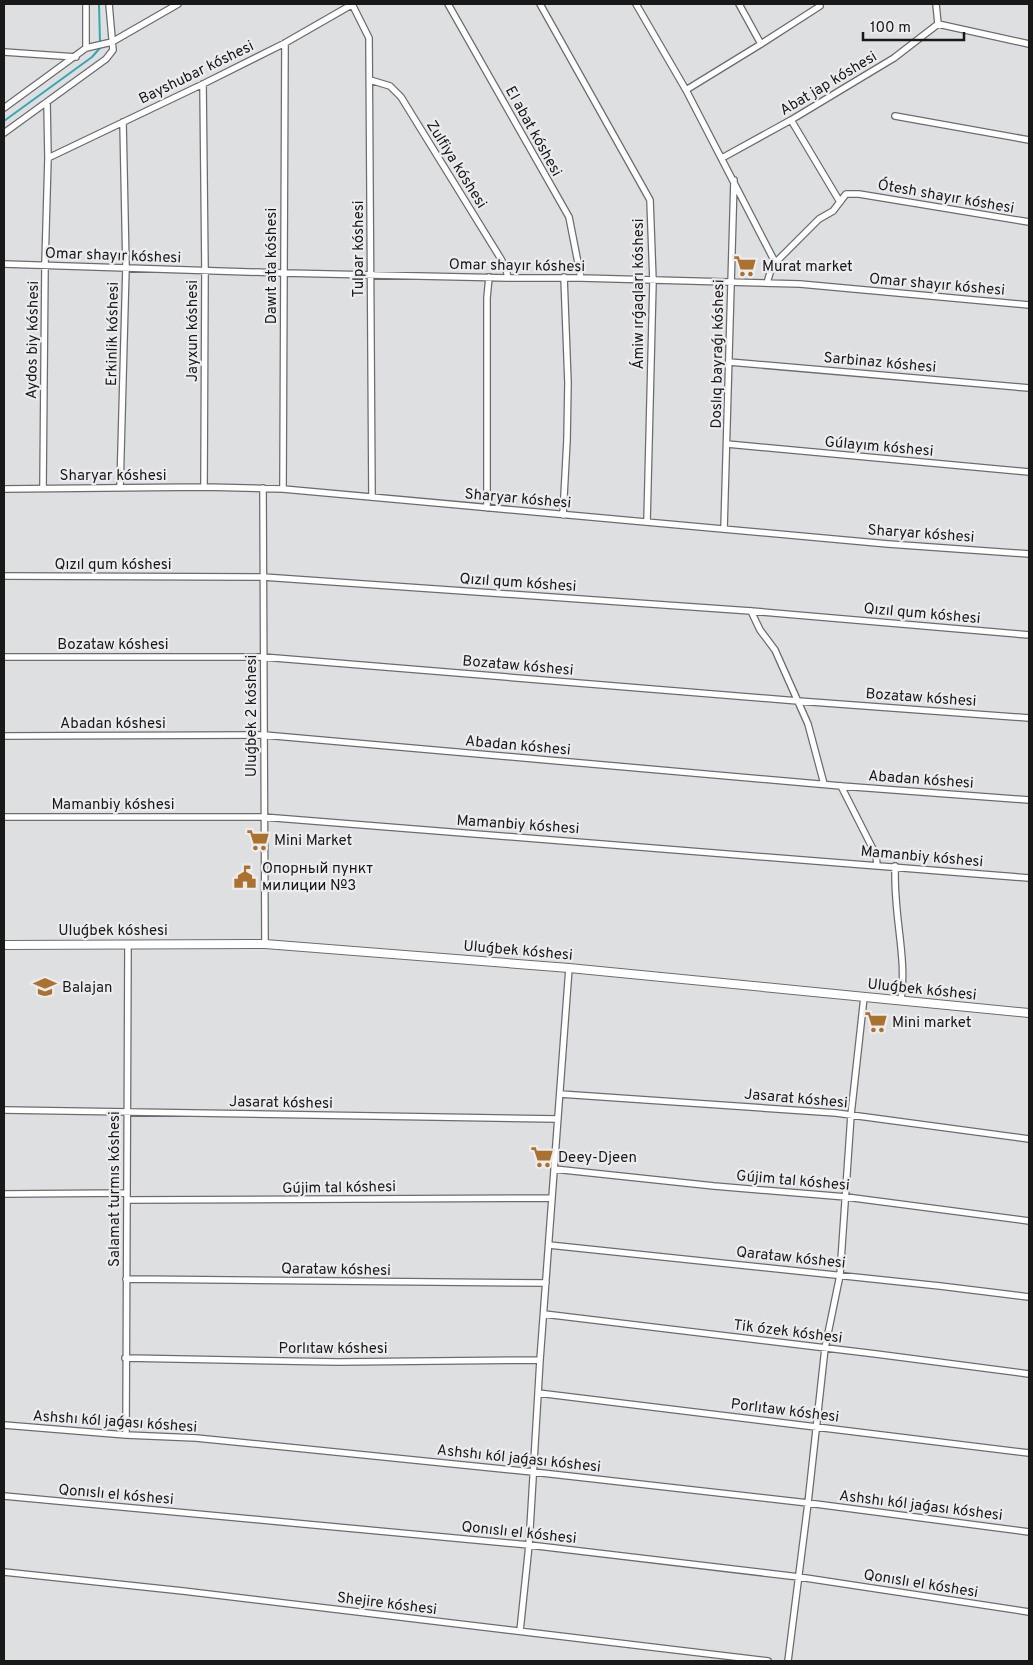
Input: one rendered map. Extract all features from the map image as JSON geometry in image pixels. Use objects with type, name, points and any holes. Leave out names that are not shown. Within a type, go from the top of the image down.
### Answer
[{"type":"street","points":[[86,4],[86,48]]},
{"type":"street","points":[[4,132],[106,59],[113,50],[109,4]]},
{"type":"street","points":[[4,108],[86,48],[112,42],[178,4]]},
{"type":"street","name":"Bayshubar kóshesi","points":[[48,158],[203,84],[285,42],[352,4]]},
{"type":"street","name":"Tulpar kóshesi","points":[[352,4],[369,38],[372,497]]},
{"type":"street","name":"El abat kóshesi","points":[[448,4],[568,217],[581,278]]},
{"type":"street","name":"Ámiw ırǵaqları kóshesi","points":[[540,4],[650,200],[653,281],[647,522]]},
{"type":"street","points":[[636,4],[686,90],[776,262]]},
{"type":"street","points":[[738,4],[761,44]]},
{"type":"street","points":[[936,4],[938,24],[1029,44]]},
{"type":"street","points":[[686,90],[820,5]]},
{"type":"street","name":"Abat jap kóshesi","points":[[722,158],[791,120],[894,58],[938,24]]},
{"type":"street","name":"Dawıt ata kóshesi","points":[[283,490],[285,42]]},
{"type":"street","points":[[4,52],[76,57]]},
{"type":"street","name":"Zulfiya kóshesi","points":[[370,80],[390,86],[401,97],[501,259],[508,278]]},
{"type":"street","name":"Jayxun kóshesi","points":[[203,84],[205,270],[204,487]]},
{"type":"street","name":"Aydos biy kóshesi","points":[[42,488],[48,158],[47,102]]},
{"type":"street","points":[[895,116],[1029,140]]},
{"type":"street","points":[[767,283],[772,266],[800,236],[819,219],[833,212],[840,202],[791,120]]},
{"type":"street","name":"Erkinlik kóshesi","points":[[120,488],[126,268],[123,122]]},
{"type":"street","name":"Doslıq bayraǵı kóshesi","points":[[724,529],[734,180]]},
{"type":"street","name":"Ótesh shayır kóshesi","points":[[840,202],[846,194],[859,194],[1029,222]]},
{"type":"street","name":"Omar shayır kóshesi","points":[[4,264],[284,273],[800,284],[1029,305]]},
{"type":"street","points":[[487,508],[487,298],[489,277]]},
{"type":"street","points":[[564,278],[568,392],[564,515]]},
{"type":"street","name":"Sarbinaz kóshesi","points":[[729,362],[1029,388]]},
{"type":"street","name":"Gúlayım kóshesi","points":[[727,444],[1029,472]]},
{"type":"street","name":"Sharyar kóshesi","points":[[4,489],[263,488],[888,544],[1029,554]]},
{"type":"street","name":"Uluǵbek 2 kóshesi","points":[[263,488],[265,944]]},
{"type":"street","name":"Qızıl qum kóshesi","points":[[4,576],[263,577],[751,611],[1029,635]]},
{"type":"street","points":[[751,611],[760,630],[775,650],[808,724],[824,784]]},
{"type":"street","name":"Bozataw kóshesi","points":[[4,657],[263,657],[1029,718]]},
{"type":"street","name":"Abadan kóshesi","points":[[4,736],[264,735],[841,786],[1029,800]]},
{"type":"street","points":[[841,786],[876,856],[877,865]]},
{"type":"street","name":"Mamanbiy kóshesi","points":[[4,817],[263,817],[1029,878]]},
{"type":"street","points":[[895,866],[896,899],[904,981],[901,1000]]},
{"type":"street","name":"Salamat turmıs kóshesi","points":[[126,1435],[128,944]]},
{"type":"street","name":"Uluǵbek kóshesi","points":[[4,945],[265,944],[569,968],[1029,1013]]},
{"type":"street","points":[[520,1631],[529,1545],[540,1360],[569,968]]},
{"type":"street","points":[[788,1661],[825,1348],[840,1275],[851,1115],[864,997]]},
{"type":"street","name":"Jasarat kóshesi","points":[[560,1094],[851,1115],[1029,1139]]},
{"type":"street","name":"Jasarat kóshesi","points":[[4,1110],[558,1119]]},
{"type":"street","name":"Gújim tal kóshesi","points":[[554,1169],[705,1185],[846,1197],[1029,1221]]},
{"type":"street","points":[[4,1194],[127,1193]]},
{"type":"street","name":"Gújim tal kóshesi","points":[[127,1200],[552,1198]]},
{"type":"street","name":"Qarataw kóshesi","points":[[549,1245],[840,1275],[1029,1297]]},
{"type":"street","name":"Qarataw kóshesi","points":[[126,1279],[546,1284]]},
{"type":"street","name":"Tik ózek kóshesi","points":[[544,1314],[1029,1374]]},
{"type":"street","name":"Porlıtaw kóshesi","points":[[125,1358],[338,1362],[540,1360]]},
{"type":"street","name":"Porlıtaw kóshesi","points":[[538,1392],[1029,1453]]},
{"type":"street","name":"Ashshı kól jaǵası kóshesi","points":[[4,1425],[126,1435],[196,1438],[533,1472],[1029,1532]]},
{"type":"street","name":"Qonıslı el kóshesi","points":[[4,1496],[529,1545],[799,1577],[1029,1612]]},
{"type":"street","name":"Shejire kóshesi","points":[[4,1572],[768,1661]]},
{"type":"waterway","points":[[99,4],[100,42]]},
{"type":"waterway","points":[[4,121],[92,57],[100,48]]},
{"type":"place","name":"Murat market","points":[[745,266]]},
{"type":"place","name":"Mini Market","points":[[258,840]]},
{"type":"place","name":"Опорный пункт милиции №3","points":[[245,877]]},
{"type":"place","name":"Balajan","points":[[45,987]]},
{"type":"place","name":"Mini market","points":[[876,1022]]},
{"type":"place","name":"Deey-Djeen","points":[[542,1157]]}]
